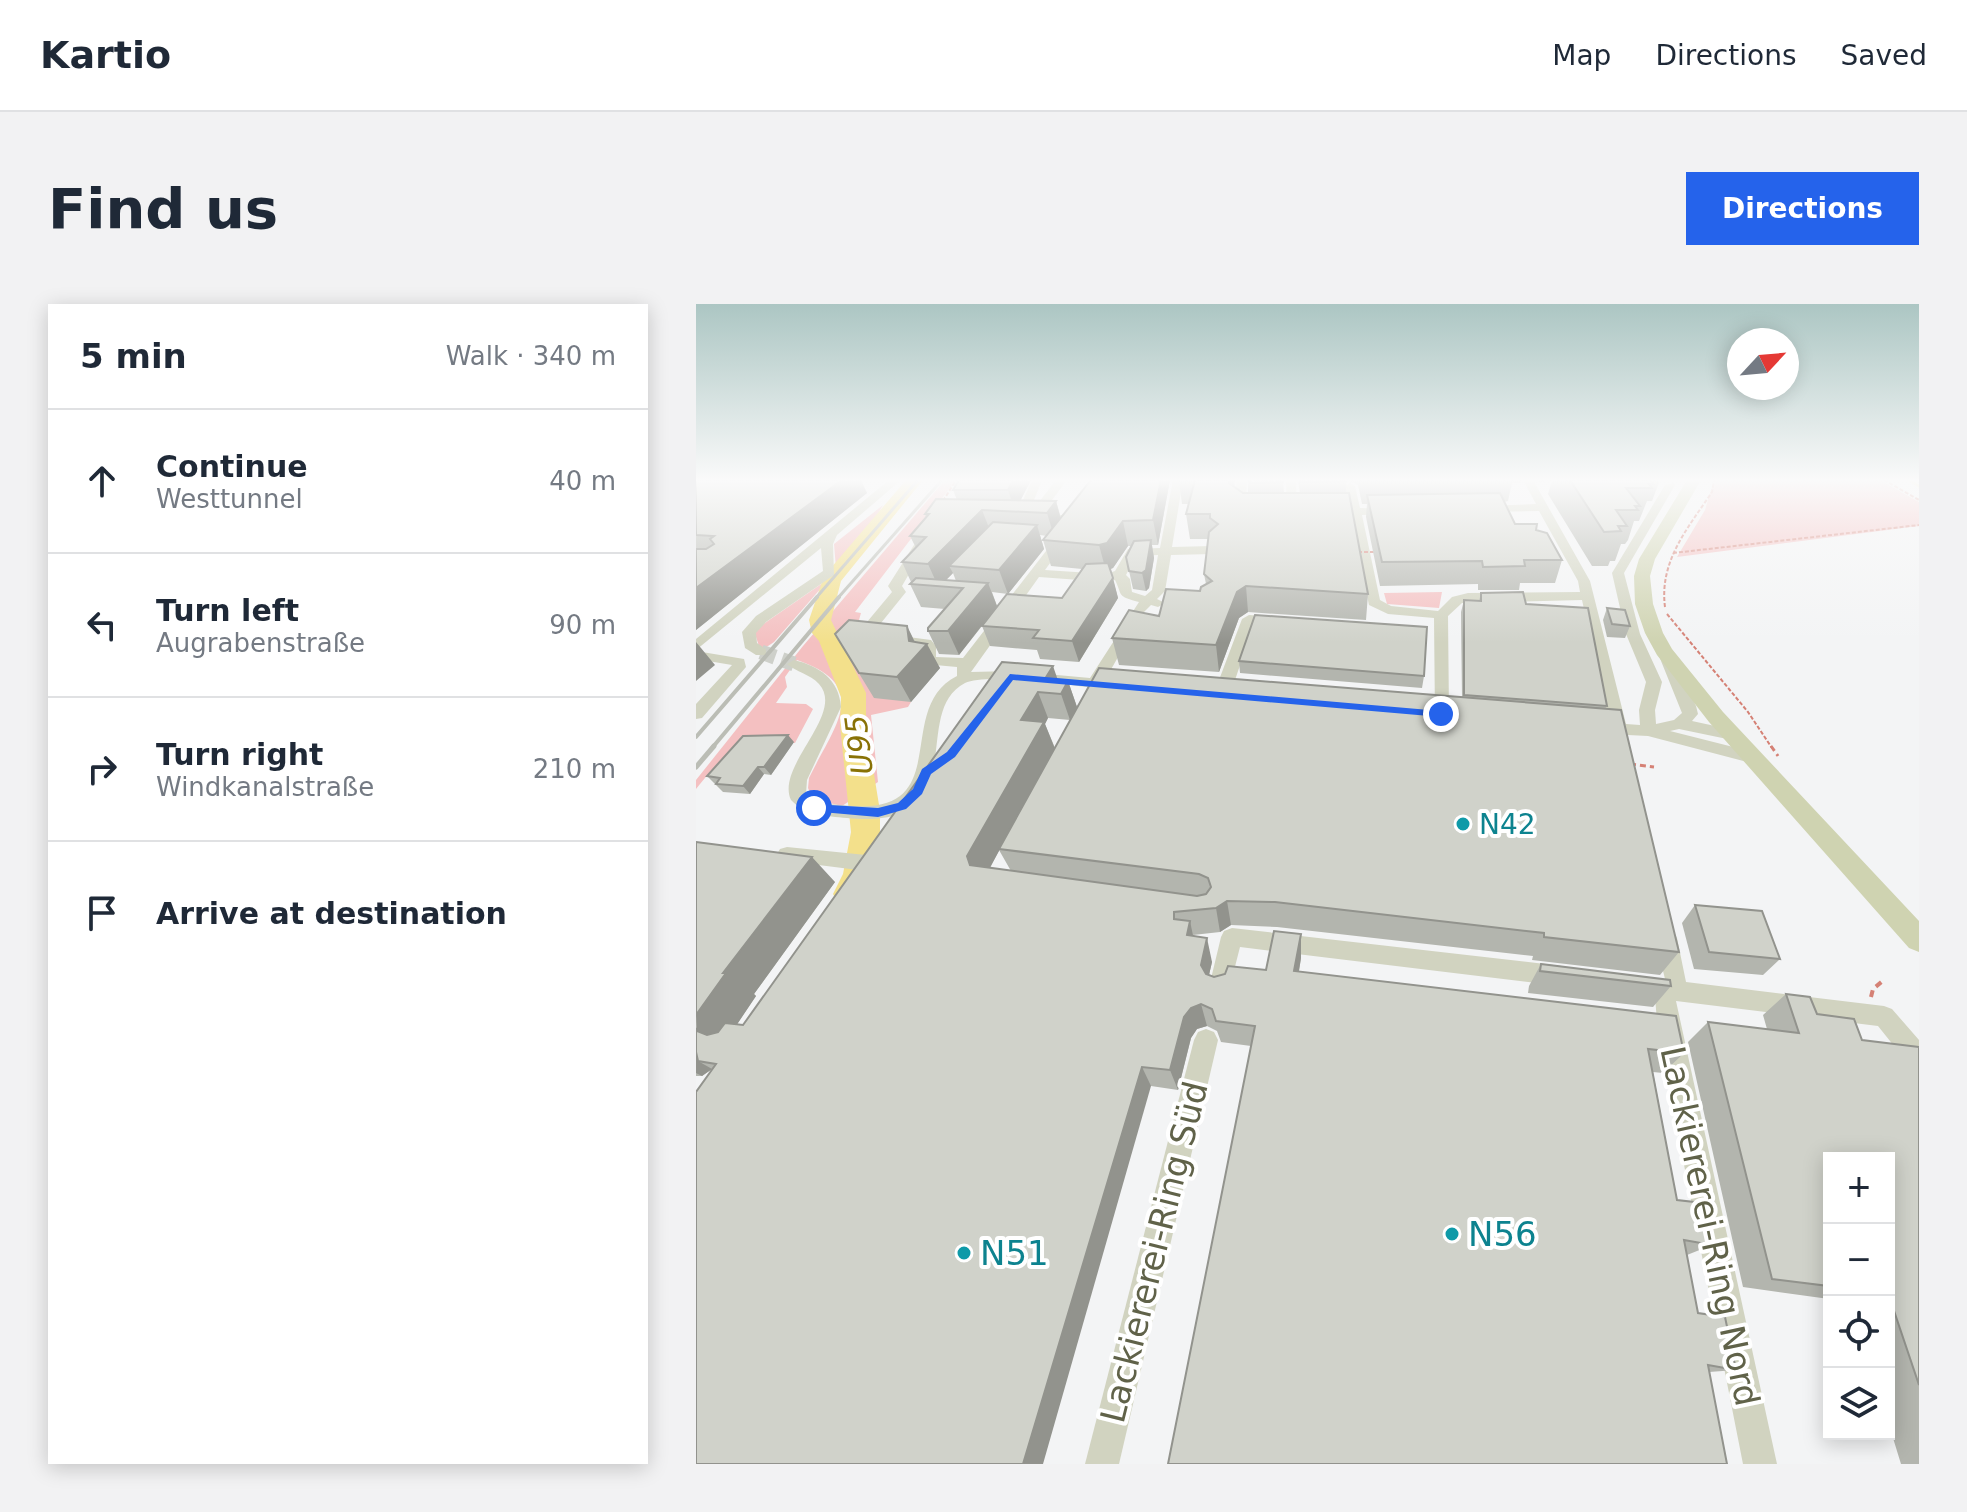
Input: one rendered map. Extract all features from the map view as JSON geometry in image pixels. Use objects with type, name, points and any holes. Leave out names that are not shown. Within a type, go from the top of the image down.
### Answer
[{"type":"main road","points":[[1662,534],[1647,559],[1642,576],[1644,604],[1664,651],[1751,757],[1919,940]]},
{"type":"lane","points":[[794,664],[819,675],[829,684],[834,696],[833,707],[798,780],[796,791],[800,801],[814,808],[868,812],[893,809],[911,800],[926,772],[938,704],[966,671],[1009,600],[1036,573],[1065,534]]},
{"type":"lane","points":[[1096,688],[1137,611],[1158,591],[1169,534]]},
{"type":"lane","points":[[1355,534],[1356,549],[1376,605],[1388,610],[1441,615]]},
{"type":"lane","points":[[1559,534],[1584,581],[1633,730]]},
{"type":"lane","points":[[1626,764],[1633,730],[1647,710],[1654,682],[1633,634],[1618,573],[1639,534]]},
{"type":"lane","points":[[804,563],[831,535]]},
{"type":"lane","points":[[761,652],[748,640],[752,628],[829,572],[827,544],[831,535]]},
{"type":"lane","points":[[923,540],[895,586],[907,593],[874,622],[870,636],[926,643],[929,646],[929,661],[1005,684],[1128,687]]},
{"type":"lane","points":[[1044,541],[1059,543]]},
{"type":"lane","points":[[1118,576],[1132,552],[1212,550]]},
{"type":"lane","points":[[696,646],[777,571],[815,557],[829,564]]},
{"type":"lane","points":[[804,563],[822,572],[819,580]]},
{"type":"lane","points":[[1036,573],[1107,578],[1118,576],[1124,579],[1123,590],[1127,595],[1148,602],[1175,604]]},
{"type":"lane","points":[[1438,707],[1433,633],[1441,615],[1457,600],[1468,597],[1587,596]]},
{"type":"lane","points":[[1225,686],[1249,619],[1293,622]]},
{"type":"lane","points":[[1664,651],[1670,673],[1690,714],[1679,724]]},
{"type":"lane","points":[[696,655],[739,662],[739,667],[696,714]]},
{"type":"lane","points":[[1633,730],[1679,724],[1732,735]]},
{"type":"lane","points":[[1576,725],[1633,730],[1705,744],[1751,757]]},
{"type":"lane","points":[[1705,744],[1720,742],[1732,735]]},
{"type":"lane","points":[[926,772],[944,760]]},
{"type":"lane","points":[[885,830],[893,809]]},
{"type":"lane","points":[[762,852],[870,856],[848,888]]},
{"type":"lane","name":"Lackiererei-Ring Nord","points":[[1662,918],[1676,979],[1665,1001],[1670,1033],[1760,1464]]},
{"type":"lane","points":[[1220,987],[1232,937],[1591,980]]},
{"type":"lane","points":[[1638,985],[1884,1016],[1919,1058]]},
{"type":"lane","name":"Lackiererei-Ring Süd","points":[[1102,1464],[1206,1040]]},
{"type":"path","points":[[1685,534],[1673,553],[1663,589],[1667,614],[1748,712],[1780,759]]},
{"type":"path","points":[[1673,553],[1839,534]]},
{"type":"path","points":[[1356,549],[1378,552]]},
{"type":"path","points":[[1626,764],[1654,767]]},
{"type":"path","points":[[1871,997],[1873,989],[1885,979]]},
{"type":"shaded area","points":[[846,534],[866,534],[774,642],[765,648],[759,646],[755,634],[759,627],[827,580],[836,568],[834,544]]},
{"type":"shaded area","points":[[899,534],[915,534],[855,612],[861,613],[855,634],[911,702],[908,707],[871,715],[878,782],[842,806],[813,799],[808,788],[809,778],[836,725],[841,695],[834,682],[820,670],[797,660],[785,677],[787,687],[776,703],[806,704],[813,709],[795,743],[760,744],[737,749],[728,754],[696,789],[696,780],[803,646]]},
{"type":"shaded area","points":[[1691,534],[1856,534],[1677,557]]},
{"type":"shaded area","points":[[1442,592],[1439,608],[1387,604],[1384,593]]},
{"type":"building","points":[[769,534],[696,588],[696,549],[706,549],[714,544],[710,539],[714,536],[696,535]]},
{"type":"building","points":[[958,534],[928,564],[902,562],[926,537],[910,536]]},
{"type":"building","points":[[981,534],[1029,534],[999,570],[949,566]]},
{"type":"building","points":[[1048,534],[1113,534],[1107,543],[1099,545],[1043,540]]},
{"type":"building","points":[[1209,534],[1357,534],[1368,594],[1246,586],[1237,592],[1216,645],[1112,638],[1129,610],[1159,616],[1166,589],[1200,591],[1201,587],[1212,581],[1204,574]]},
{"type":"building","points":[[1376,534],[1548,534],[1562,560],[1524,560],[1525,566],[1483,567],[1482,561],[1382,562]]},
{"type":"building","points":[[1151,540],[1146,570],[1142,573],[1129,571],[1126,557],[1134,541]]},
{"type":"building","points":[[1108,563],[1113,578],[1072,641],[1033,638],[1039,630],[982,626],[1007,594],[1062,598],[1086,564]]},
{"type":"building","points":[[916,578],[988,583],[948,631],[928,631],[963,588],[910,584]]},
{"type":"building","points":[[1523,592],[1526,604],[1588,608],[1607,706],[1464,695],[1464,600],[1481,601],[1481,593]]},
{"type":"building","points":[[1607,608],[1625,610],[1630,626],[1612,624]]},
{"type":"building","points":[[1255,615],[1427,627],[1424,676],[1239,661]]},
{"type":"building","points":[[849,620],[907,626],[909,641],[927,644],[897,677],[859,673],[835,634]]},
{"type":"building","points":[[1002,662],[1053,666],[1045,679],[1068,681],[1061,694],[1038,692],[1021,720],[1044,722],[967,856],[970,865],[1197,896],[1206,894],[1211,887],[1208,878],[1199,874],[999,849],[1099,668],[1621,710],[1679,952],[1275,902],[1227,901],[1216,908],[1174,912],[1174,919],[1190,921],[1187,935],[1207,938],[1201,965],[1206,974],[1214,977],[1225,974],[1228,966],[1266,970],[1274,931],[1301,934],[1294,971],[1676,1016],[1684,1053],[1648,1049],[1677,1200],[1703,1203],[1712,1245],[1684,1240],[1698,1313],[1725,1317],[1736,1370],[1708,1365],[1727,1464],[1168,1464],[1255,1026],[1216,1021],[1212,1009],[1201,1004],[1191,1008],[1184,1017],[1170,1070],[1142,1067],[1023,1464],[696,1464],[696,1092],[716,1064],[698,1061],[696,1028],[707,1035],[718,1032],[725,1023],[743,1025]]},
{"type":"building","points":[[788,735],[764,767],[758,767],[743,786],[716,784],[720,778],[707,776],[743,736]]},
{"type":"building","points":[[696,842],[812,857],[723,973],[726,973],[696,1015]]},
{"type":"building","points":[[1695,905],[1762,911],[1780,959],[1709,952]]},
{"type":"building","points":[[1541,964],[1670,980],[1671,986],[1540,971]]},
{"type":"building","points":[[1786,994],[1810,997],[1817,1014],[1854,1019],[1862,1040],[1919,1047],[1919,1385],[1895,1314],[1895,1152],[1823,1152],[1823,1285],[1772,1279],[1708,1022],[1799,1033]]},
{"type":"waterway","name":"U95","points":[[849,894],[859,874],[866,832],[866,811],[853,725],[854,697],[833,652],[830,638],[823,633],[820,620],[831,580],[870,534]]},
{"type":"waterway","name":"U95","points":[[831,646],[833,658],[853,691],[855,748]]},
{"type":"waterway","name":"U95","points":[[854,746],[864,797]]},
{"type":"tunnel","points":[[761,652],[794,664]]},
{"type":"railway","points":[[815,599],[871,534]]},
{"type":"railway","points":[[837,599],[894,534]]},
{"type":"railway","points":[[696,737],[817,597]]},
{"type":"railway","points":[[712,748],[839,597]]},
{"type":"railway","points":[[696,767],[714,746]]},
{"type":"place","name":"N42","points":[[1463,824]]},
{"type":"place","name":"N56","points":[[1452,1234]]},
{"type":"place","name":"N51","points":[[964,1253]]},
{"type":"route","points":[[814,808],[878,813],[911,800],[926,772],[951,754],[1010,677],[1441,714]]}]
